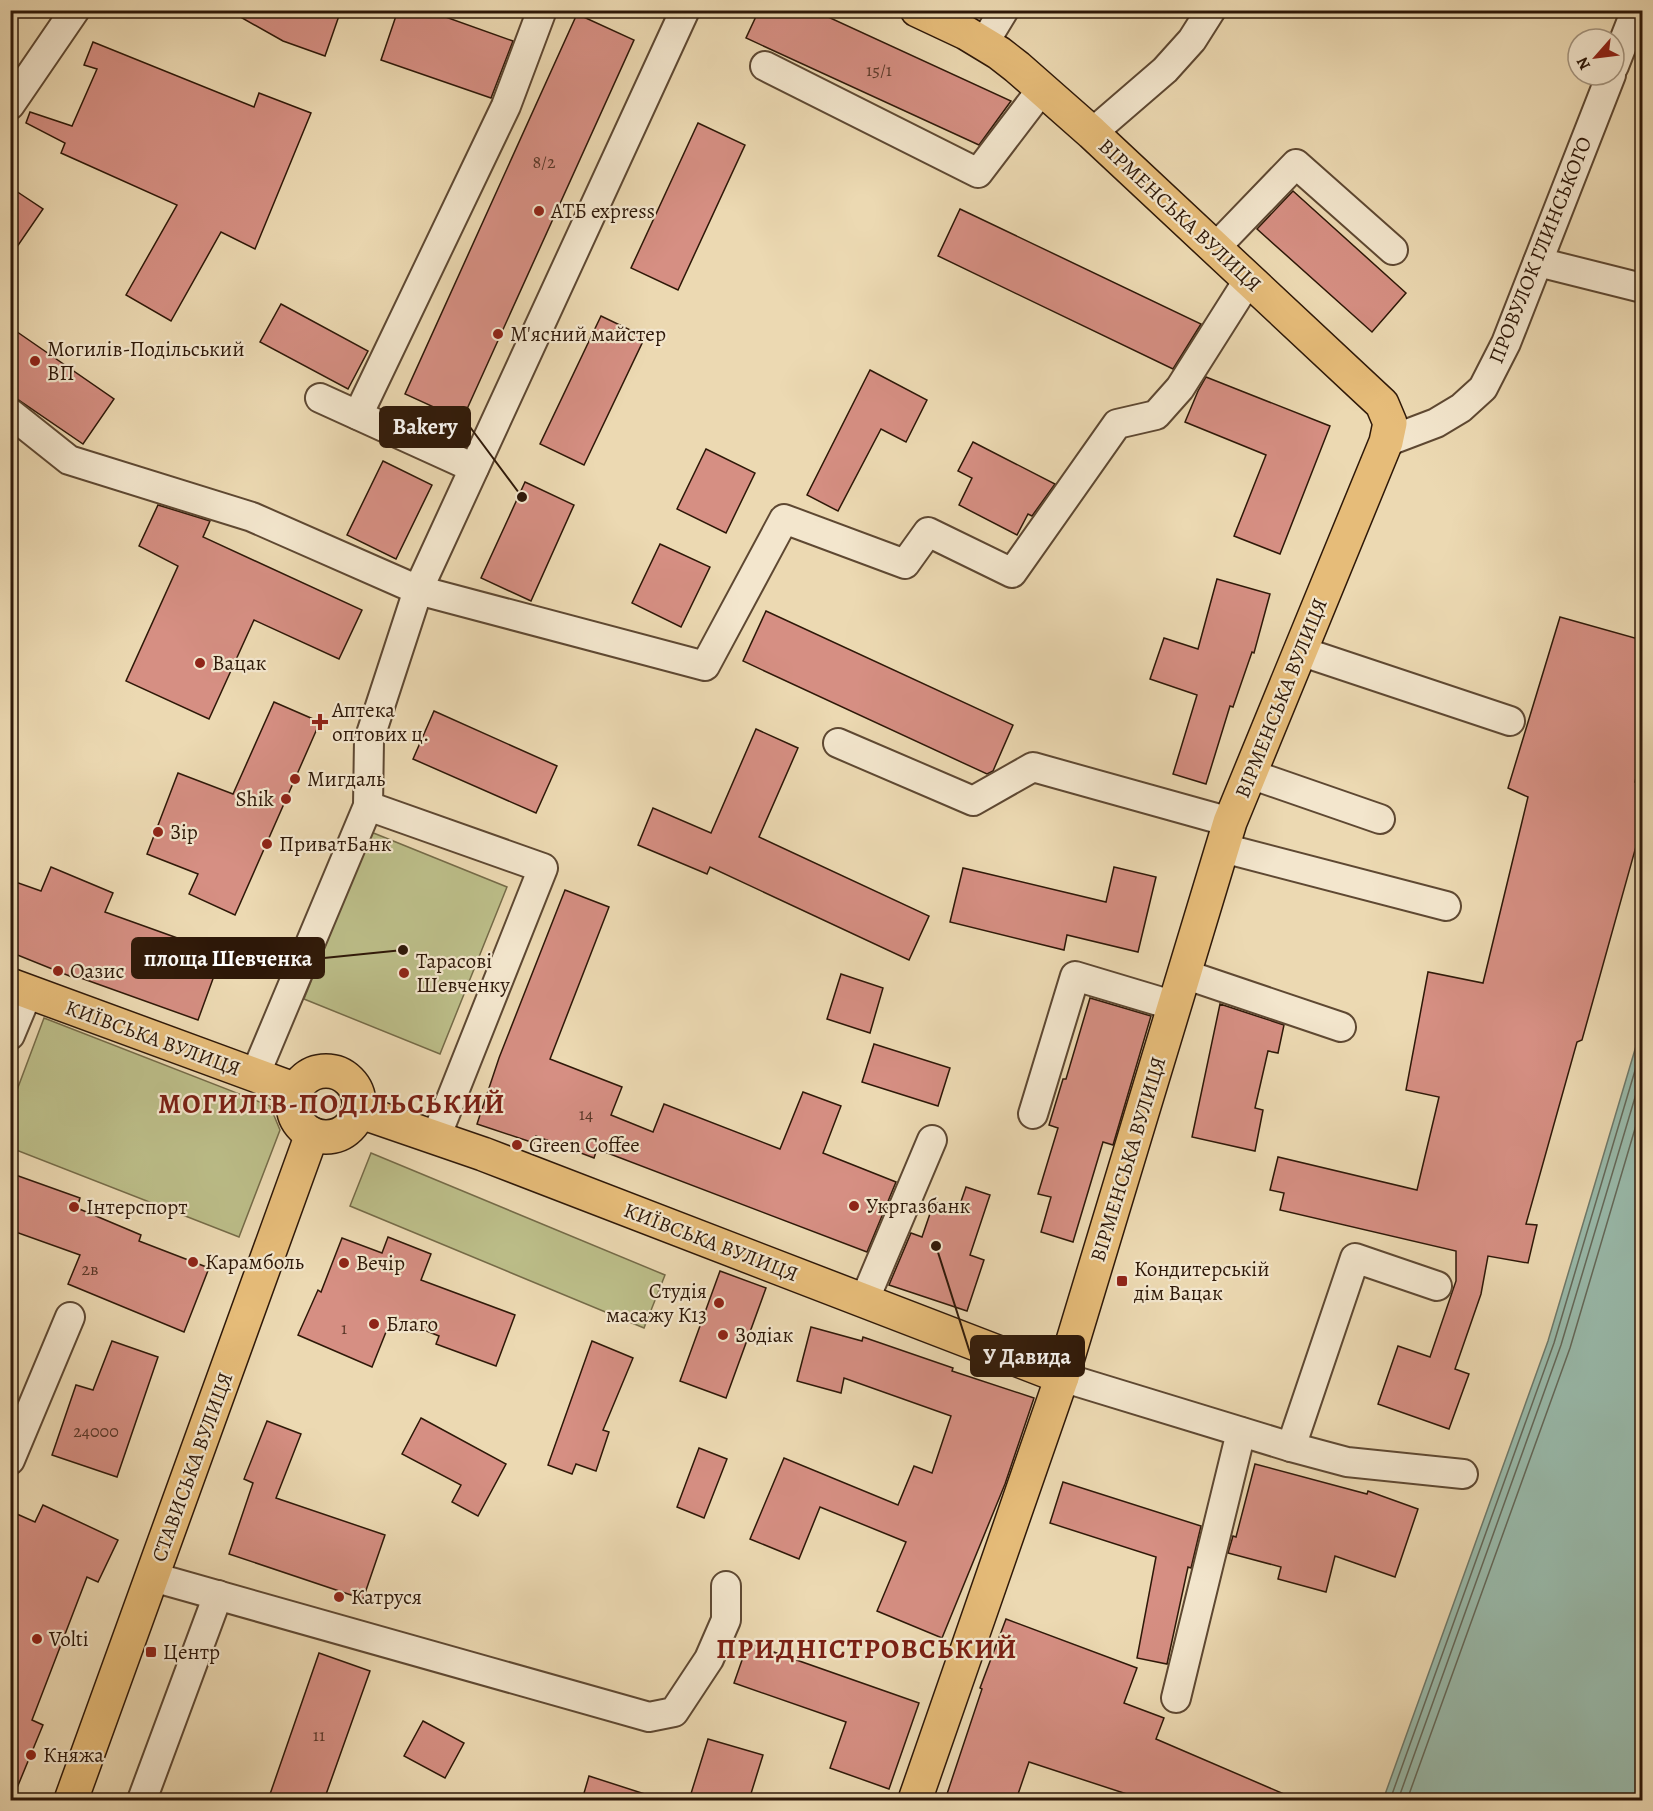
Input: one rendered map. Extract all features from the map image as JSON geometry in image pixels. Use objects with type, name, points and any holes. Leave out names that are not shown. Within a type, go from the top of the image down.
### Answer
[{"type":"main road","name":"ВІРМЕНСЬКА ВУЛИЦЯ","points":[[915,1800],[1062,1377],[1226,835],[1386,442],[1390,423],[1382,404],[1042,89],[1008,60],[965,29],[917,10]]},
{"type":"main road","name":"КИЇВСЬКА ВУЛИЦЯ","points":[[19,988],[296,1090]]},
{"type":"main road","points":[[333,1071],[351,1081],[357,1091],[358,1111],[348,1129],[338,1135],[326,1137],[312,1134],[299,1122],[294,1112],[296,1090],[301,1082],[310,1075],[333,1071]]},
{"type":"main road","name":"КИЇВСЬКА ВУЛИЦЯ","points":[[358,1111],[436,1137],[1062,1377]]},
{"type":"main road","name":"СТАВИСЬКА ВУЛИЦЯ","points":[[71,1800],[312,1134]]},
{"type":"street","points":[[10,105],[75,10]]},
{"type":"street","points":[[358,415],[506,106],[542,10]]},
{"type":"street","points":[[255,1075],[368,806],[369,740],[418,590],[684,10]]},
{"type":"street","points":[[965,29],[1004,10]]},
{"type":"street","name":"ВІРМЕНСЬКА ВУЛИЦЯ","points":[[1092,133],[1165,70],[1192,40],[1211,10]]},
{"type":"street","points":[[1626,35],[1636,10]]},
{"type":"street","points":[[765,66],[978,173],[1042,89]]},
{"type":"street","name":"ПРОВУЛОК ГЛИНСЬКОГО","points":[[1386,442],[1436,423],[1461,408],[1483,387],[1506,343],[1606,87]]},
{"type":"street","points":[[1215,248],[1296,164],[1393,250]]},
{"type":"street","points":[[1538,262],[1642,288]]},
{"type":"street","points":[[10,413],[69,460],[252,517],[418,590],[705,666],[784,519],[905,564],[928,532],[1012,573],[1117,424],[1156,415],[1180,388],[1249,279]]},
{"type":"street","points":[[320,398],[474,468]]},
{"type":"street","points":[[1300,651],[1510,721]]},
{"type":"street","points":[[838,743],[973,801],[1033,767],[1226,835],[1446,906]]},
{"type":"street","points":[[1250,774],[1380,819]]},
{"type":"street","points":[[368,806],[543,868],[436,1137]]},
{"type":"street","points":[[1184,974],[1341,1027]]},
{"type":"street","points":[[1033,1114],[1075,976],[1175,1006]]},
{"type":"street","points":[[10,1035],[19,988]]},
{"type":"street","points":[[864,1301],[932,1140]]},
{"type":"street","points":[[1291,1447],[1354,1258],[1437,1286]]},
{"type":"street","points":[[10,1460],[70,1317]]},
{"type":"street","points":[[1062,1377],[1347,1462],[1462,1474]]},
{"type":"street","points":[[1176,1698],[1241,1432]]},
{"type":"street","points":[[153,1577],[649,1717],[674,1712],[709,1659],[726,1620],[726,1586]]},
{"type":"street","points":[[142,1800],[218,1595]]},
{"type":"green space","points":[[371,832],[507,887],[440,1054],[304,999]]},
{"type":"green space","points":[[44,1018],[270,1106],[280,1130],[239,1237],[11,1148],[11,1106]]},
{"type":"green space","points":[[371,1153],[665,1275],[644,1328],[350,1206]]},
{"type":"water","points":[[1642,1026],[1642,1800],[1383,1800],[1548,1341]]},
{"type":"building","points":[[228,10],[341,10],[325,56],[283,41]]},
{"type":"building","points":[[398,10],[426,10],[513,41],[491,98],[381,60]]},
{"type":"building","points":[[759,10],[813,10],[1011,101],[979,145],[746,38]]},
{"type":"building","points":[[577,14],[634,40],[462,420],[405,394]]},
{"type":"building","points":[[93,42],[254,107],[259,93],[311,113],[255,249],[221,232],[171,321],[126,295],[177,205],[61,153],[65,143],[26,123],[30,112],[72,126],[97,69],[84,65]]},
{"type":"building","points":[[698,123],[745,145],[678,290],[631,268]]},
{"type":"building","points":[[10,187],[43,209],[10,257]]},
{"type":"building","points":[[1293,191],[1406,293],[1372,332],[1257,229]]},
{"type":"building","points":[[960,209],[1201,324],[1173,369],[938,256]]},
{"type":"building","points":[[281,304],[368,351],[348,389],[260,342]]},
{"type":"building","points":[[601,316],[645,337],[584,465],[540,444]]},
{"type":"building","name":"Могилів-Подільський ВП","points":[[10,327],[114,399],[83,444],[10,394]]},
{"type":"building","points":[[870,370],[927,400],[906,442],[881,429],[838,511],[807,495]]},
{"type":"building","points":[[1206,377],[1330,426],[1280,554],[1234,536],[1266,455],[1185,422]]},
{"type":"building","points":[[973,442],[1055,484],[1032,516],[1028,514],[1017,535],[959,505],[972,478],[958,471]]},
{"type":"building","points":[[706,449],[755,473],[726,533],[677,509]]},
{"type":"building","points":[[383,461],[432,485],[396,559],[347,535]]},
{"type":"building","points":[[525,482],[574,505],[531,601],[481,578]]},
{"type":"building","points":[[158,505],[210,521],[203,537],[362,610],[339,659],[254,620],[209,719],[126,681],[178,566],[139,546]]},
{"type":"building","points":[[660,544],[710,567],[681,627],[632,603]]},
{"type":"building","points":[[1217,579],[1270,594],[1254,653],[1252,652],[1233,707],[1230,706],[1206,784],[1173,774],[1197,695],[1150,679],[1164,638],[1198,649]]},
{"type":"building","points":[[766,611],[1013,725],[993,771],[987,774],[743,661]]},
{"type":"building","points":[[1560,617],[1642,640],[1642,751],[1635,782],[1642,785],[1642,825],[1582,1040],[1577,1042],[1526,1224],[1537,1225],[1528,1263],[1488,1256],[1481,1294],[1455,1369],[1469,1374],[1449,1429],[1378,1404],[1398,1346],[1430,1357],[1456,1281],[1456,1251],[1280,1210],[1284,1193],[1270,1190],[1278,1157],[1417,1190],[1439,1097],[1406,1090],[1428,972],[1483,983],[1528,797],[1508,788]]},
{"type":"building","points":[[274,702],[320,722],[235,915],[189,894],[198,874],[147,854],[178,773],[233,794]]},
{"type":"building","points":[[434,711],[557,766],[536,813],[413,759]]},
{"type":"building","points":[[756,729],[798,748],[759,837],[929,916],[909,960],[710,867],[707,874],[638,845],[653,808],[711,833]]},
{"type":"building","points":[[51,867],[113,893],[105,912],[222,954],[198,1020],[78,977],[77,979],[10,952],[10,880],[41,891]]},
{"type":"building","points":[[1114,867],[1156,877],[1138,952],[1067,935],[1064,950],[950,922],[963,868],[1106,902]]},
{"type":"building","points":[[565,890],[609,907],[550,1059],[622,1087],[611,1115],[653,1132],[664,1104],[780,1149],[803,1092],[841,1106],[823,1153],[896,1182],[867,1252],[597,1149],[594,1158],[536,1136],[534,1143],[477,1124],[499,1058]]},
{"type":"building","points":[[841,974],[883,988],[870,1033],[827,1019]]},
{"type":"building","points":[[1090,998],[1151,1016],[1113,1145],[1103,1142],[1073,1242],[1041,1232],[1051,1197],[1038,1194],[1058,1128],[1049,1125],[1063,1079],[1066,1079]]},
{"type":"building","points":[[1220,1004],[1284,1025],[1278,1053],[1268,1051],[1255,1108],[1263,1110],[1255,1151],[1192,1137]]},
{"type":"building","points":[[874,1044],[950,1068],[938,1106],[862,1082]]},
{"type":"building","points":[[10,1173],[80,1198],[77,1208],[141,1235],[139,1241],[209,1268],[184,1332],[68,1284],[80,1255],[10,1230]]},
{"type":"building","points":[[966,1187],[990,1195],[970,1255],[984,1260],[967,1311],[889,1285],[911,1233],[922,1237],[934,1202],[958,1210]]},
{"type":"building","points":[[388,1237],[431,1254],[421,1280],[515,1315],[496,1366],[436,1344],[439,1336],[392,1317],[372,1367],[298,1335],[318,1290],[321,1292],[342,1238],[382,1253]]},
{"type":"building","name":"Зодіак","points":[[720,1271],[766,1288],[726,1398],[680,1381]]},
{"type":"building","points":[[811,1327],[862,1341],[863,1337],[953,1368],[952,1371],[1034,1398],[1005,1484],[942,1638],[877,1611],[906,1542],[820,1507],[799,1559],[750,1539],[784,1458],[898,1505],[914,1466],[932,1473],[951,1416],[844,1378],[841,1393],[797,1381]]},
{"type":"building","points":[[112,1341],[158,1357],[117,1477],[52,1455],[76,1385],[93,1390]]},
{"type":"building","points":[[592,1341],[633,1358],[603,1430],[609,1432],[596,1471],[576,1464],[572,1474],[548,1465]]},
{"type":"building","points":[[421,1418],[506,1464],[478,1516],[452,1502],[461,1485],[402,1454]]},
{"type":"building","points":[[267,1421],[301,1434],[276,1498],[385,1535],[363,1599],[229,1554],[253,1483],[244,1479]]},
{"type":"building","points":[[699,1448],[727,1459],[704,1518],[677,1507]]},
{"type":"building","points":[[1255,1464],[1367,1494],[1368,1491],[1418,1509],[1395,1577],[1335,1556],[1326,1592],[1278,1579],[1281,1567],[1228,1553],[1233,1536],[1236,1537]]},
{"type":"building","points":[[1063,1482],[1201,1526],[1191,1568],[1188,1567],[1167,1664],[1137,1658],[1156,1557],[1050,1523]]},
{"type":"building","points":[[43,1505],[118,1540],[98,1582],[87,1577],[32,1720],[43,1725],[12,1800],[10,1800],[10,1511],[35,1522]]},
{"type":"building","points":[[1006,1619],[1137,1668],[1124,1703],[1164,1718],[1156,1739],[1298,1800],[1145,1800],[1029,1762],[1016,1800],[945,1800],[982,1689],[980,1688]]},
{"type":"building","points":[[748,1643],[919,1703],[889,1789],[830,1768],[846,1722],[734,1683]]},
{"type":"building","points":[[319,1653],[370,1671],[324,1800],[268,1800]]},
{"type":"building","points":[[423,1721],[464,1743],[445,1778],[404,1756]]},
{"type":"building","points":[[708,1739],[763,1755],[749,1800],[689,1800]]},
{"type":"building","points":[[589,1776],[651,1796],[650,1800],[582,1800]]},
{"type":"place","name":"АТБ express","points":[[539,211]]},
{"type":"place","name":"М'ясний майстер","points":[[498,334]]},
{"type":"place","name":"Могилів-Подільський ВП","points":[[35,361]]},
{"type":"place","name":"Bakery","points":[[522,497]]},
{"type":"place","name":"Вацак","points":[[200,663]]},
{"type":"place","name":"Аптека оптових ц.","points":[[320,722]]},
{"type":"place","name":"Мигдаль","points":[[295,779]]},
{"type":"place","name":"Shik","points":[[286,799]]},
{"type":"place","name":"Зір","points":[[158,832]]},
{"type":"place","name":"ПриватБанк","points":[[267,844]]},
{"type":"place","name":"площа Шевченка","points":[[403,950]]},
{"type":"place","name":"Оазис","points":[[58,971]]},
{"type":"place","name":"Тарасові Шевченку","points":[[404,973]]},
{"type":"place","name":"Green Coffee","points":[[517,1145]]},
{"type":"place","name":"Укргазбанк","points":[[854,1206]]},
{"type":"place","name":"Інтерспорт","points":[[74,1207]]},
{"type":"place","name":"У Давида","points":[[936,1246]]},
{"type":"place","name":"Карамболь","points":[[193,1262]]},
{"type":"place","name":"Вечір","points":[[344,1263]]},
{"type":"place","name":"Кондитерській дім Вацак","points":[[1122,1281]]},
{"type":"place","name":"Студія масажу К13","points":[[719,1303]]},
{"type":"place","name":"Благо","points":[[374,1324]]},
{"type":"place","name":"Зодіак","points":[[723,1335]]},
{"type":"place","name":"Катруся","points":[[339,1597]]},
{"type":"place","name":"Volti","points":[[37,1639]]},
{"type":"place","name":"Центр","points":[[151,1652]]},
{"type":"place","name":"Княжа","points":[[31,1755]]},
{"type":"district","name":"МОГИЛІВ-ПОДІЛЬСЬКИЙ","points":[[332,1104]]},
{"type":"district","name":"ПРИДНІСТРОВСЬКИЙ","points":[[867,1649]]}]
